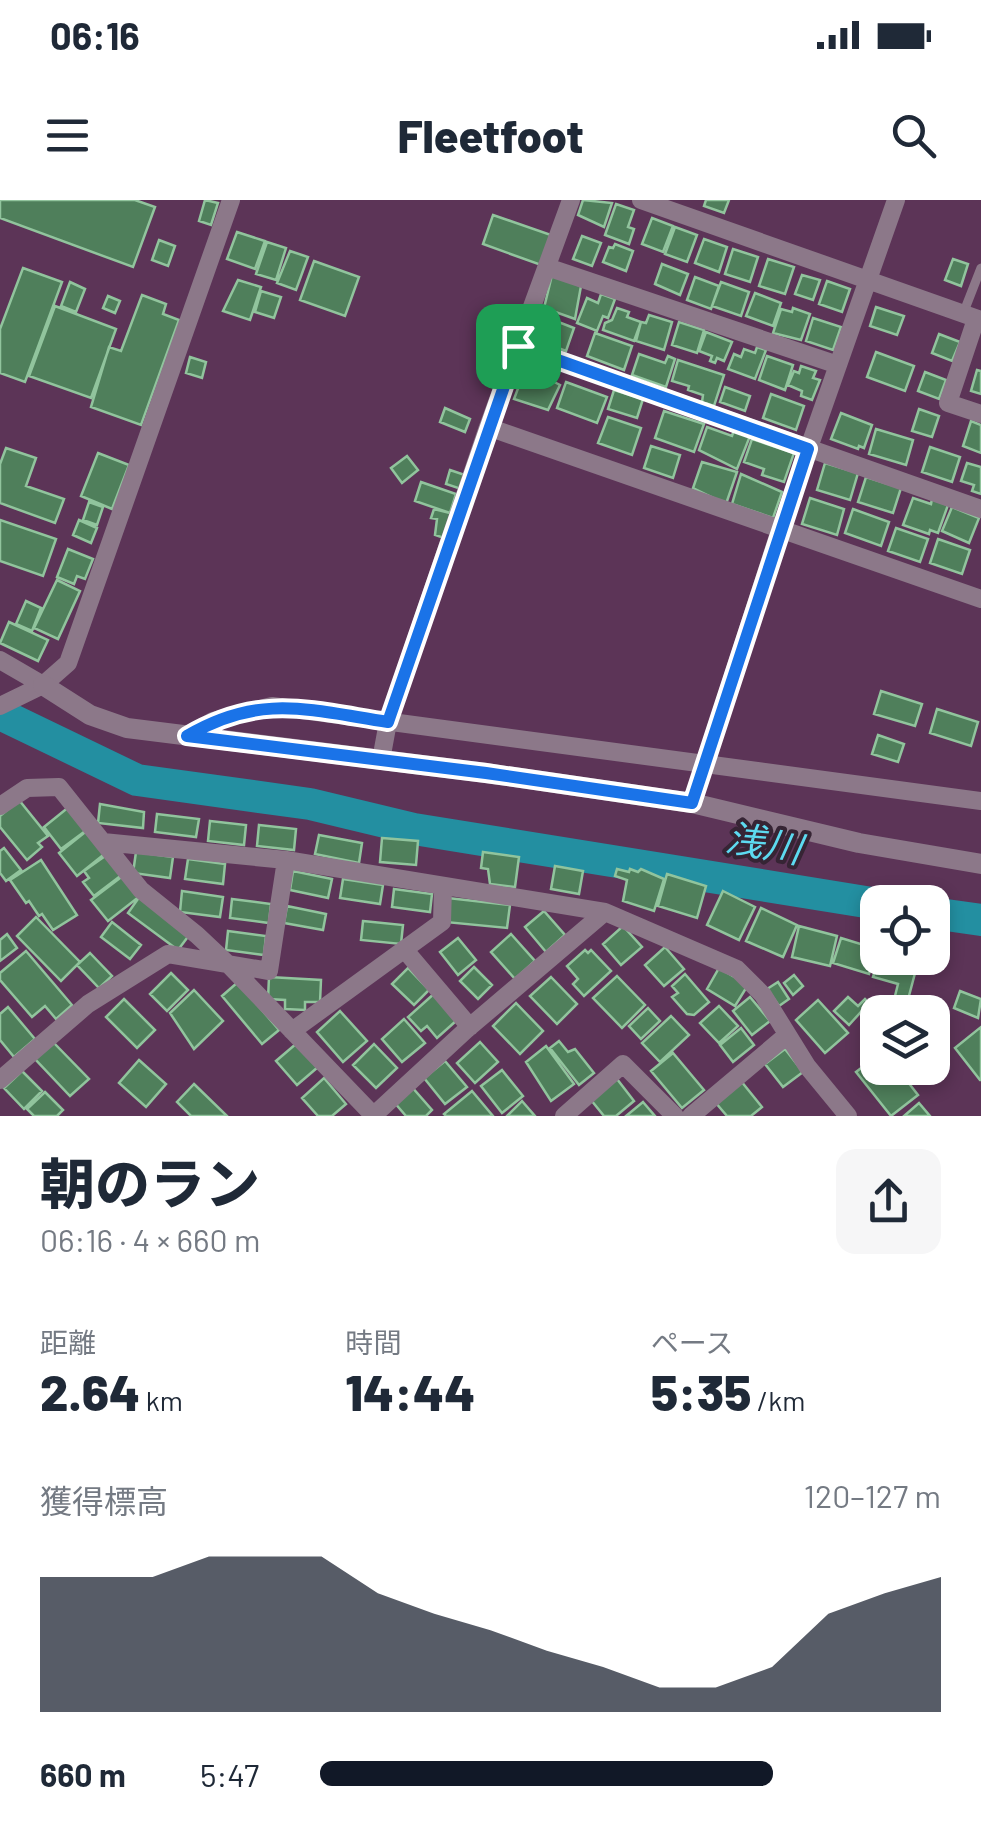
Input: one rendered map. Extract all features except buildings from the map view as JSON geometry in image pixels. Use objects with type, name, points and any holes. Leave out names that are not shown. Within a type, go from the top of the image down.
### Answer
[{"type":"street","points":[[0,706],[43,685],[68,662],[231,200]]},
{"type":"street","points":[[381,760],[388,722],[488,427],[572,200]]},
{"type":"street","points":[[642,200],[690,208],[973,318],[948,403],[981,414]]},
{"type":"street","points":[[692,803],[780,530],[896,200]]},
{"type":"street","points":[[547,266],[838,365]]},
{"type":"street","points":[[518,346],[981,509]]},
{"type":"street","points":[[488,427],[981,599]]},
{"type":"street","points":[[0,660],[90,715],[127,728],[692,803],[859,843],[981,864]]},
{"type":"street","points":[[187,736],[213,721],[272,706],[981,802]]},
{"type":"street","points":[[0,806],[27,788],[59,787],[141,890],[198,934],[374,1116],[470,1027],[605,912]]},
{"type":"street","points":[[103,842],[286,860],[605,912],[736,970],[763,996],[787,1036],[848,1116]]},
{"type":"street","points":[[0,1080],[88,1004],[168,954],[269,971],[286,860]]},
{"type":"street","points":[[292,1031],[442,922],[443,886]]},
{"type":"street","points":[[404,950],[470,1027]]},
{"type":"street","points":[[692,1116],[787,1036]]},
{"type":"street","points":[[564,1116],[623,1064],[676,1116]]},
{"type":"lane","points":[[973,318],[981,268]]},
{"type":"waterway","name":"浅川","points":[[0,714],[137,780],[310,804],[414,829],[860,901]]},
{"type":"waterway","name":"浅川","points":[[950,916],[981,920]]},
{"type":"route","points":[[518,346],[808,449],[692,803],[187,736],[213,721],[272,706],[388,722],[518,346]]}]
